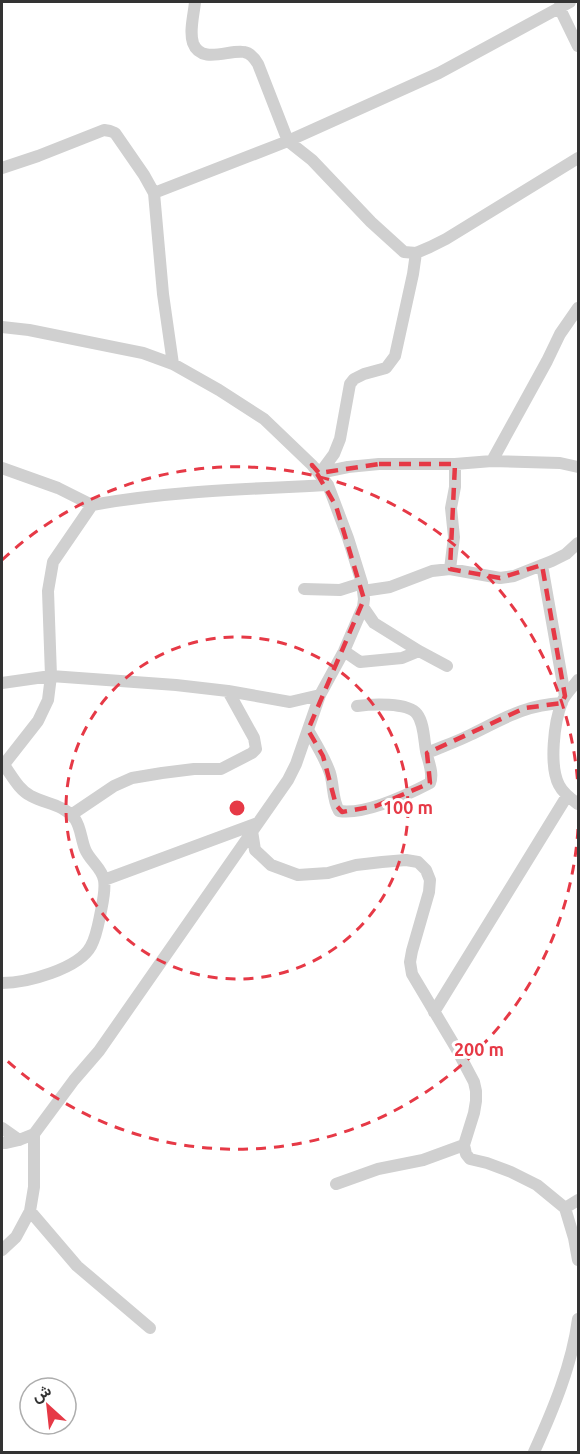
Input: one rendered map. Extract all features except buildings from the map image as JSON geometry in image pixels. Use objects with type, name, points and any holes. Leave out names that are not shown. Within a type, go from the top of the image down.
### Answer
[{"type":"street","points":[[195,2],[192,33],[194,46],[200,52],[212,55],[243,52],[254,57],[288,141],[312,160],[371,222],[404,252],[416,253],[430,247],[579,158]]},
{"type":"street","points":[[154,193],[288,141],[439,73],[565,4],[579,46]]},
{"type":"street","points":[[2,168],[104,130],[115,133],[154,193],[163,294],[173,364]]},
{"type":"street","points":[[316,469],[334,454],[340,439],[354,379],[386,368],[396,356],[416,253]]},
{"type":"street","points":[[492,461],[568,322],[579,309]]},
{"type":"street","points":[[568,322],[579,331]]},
{"type":"street","points":[[2,327],[29,330],[143,353],[173,364],[264,419],[316,469],[328,485],[363,587],[363,607],[344,651],[320,695],[296,764],[288,780],[99,1051],[74,1080],[34,1134],[2,1143]]},
{"type":"street","points":[[316,469],[379,464],[455,464],[492,461],[561,463],[579,467]]},
{"type":"street","points":[[450,569],[454,537],[451,508],[455,487],[455,464]]},
{"type":"street","points":[[2,468],[58,488],[92,505],[163,495],[328,485]]},
{"type":"street","points":[[2,983],[50,974],[81,960],[91,948],[104,899],[104,880],[101,871],[85,850],[80,828],[71,816],[61,808],[28,794],[3,766],[38,721],[48,700],[51,676],[48,591],[53,562],[92,505]]},
{"type":"street","points":[[304,589],[340,590],[390,587],[432,571],[450,569],[500,578],[514,576],[566,554],[579,543]]},
{"type":"street","points":[[542,565],[564,699]]},
{"type":"street","points":[[363,607],[374,623],[447,666]]},
{"type":"street","points":[[344,651],[360,662],[402,658],[419,651]]},
{"type":"street","points":[[2,683],[51,676],[228,691],[290,702],[320,695]]},
{"type":"street","points":[[579,680],[564,699],[556,724],[554,769],[558,784],[567,796],[579,804]]},
{"type":"street","points":[[71,816],[105,792],[132,778],[183,770],[221,769],[252,753],[256,749],[254,738],[228,691]]},
{"type":"street","points":[[427,753],[525,708],[564,699]]},
{"type":"street","points":[[308,730],[331,775],[339,811],[376,806],[430,783],[431,772],[417,714],[403,706],[357,706]]},
{"type":"street","points":[[434,1012],[567,796]]},
{"type":"street","points":[[104,880],[256,827]]},
{"type":"street","points":[[256,827],[255,850],[271,865],[298,875],[328,873],[356,865],[406,860],[418,862],[426,870],[430,880],[429,892],[410,962],[412,974],[474,1082],[476,1091],[474,1113],[464,1145],[466,1154],[470,1159],[511,1172],[537,1185],[565,1208],[579,1260]]},
{"type":"street","points":[[2,1128],[19,1140]]},
{"type":"street","points":[[2,1250],[16,1237],[30,1211],[34,1187],[34,1134]]},
{"type":"street","points":[[336,1184],[378,1169],[423,1160],[464,1145]]},
{"type":"street","points":[[565,1208],[579,1200]]},
{"type":"street","points":[[30,1211],[77,1266],[150,1328]]},
{"type":"street","points":[[534,1452],[563,1382],[579,1318]]},
{"type":"highlighted area","points":[[379,464],[455,464],[450,569],[500,578],[542,565],[565,696],[562,703],[525,708],[427,753],[430,783],[376,806],[342,812],[336,805],[323,756],[308,730],[364,599],[336,506],[312,465],[319,473]]}]
